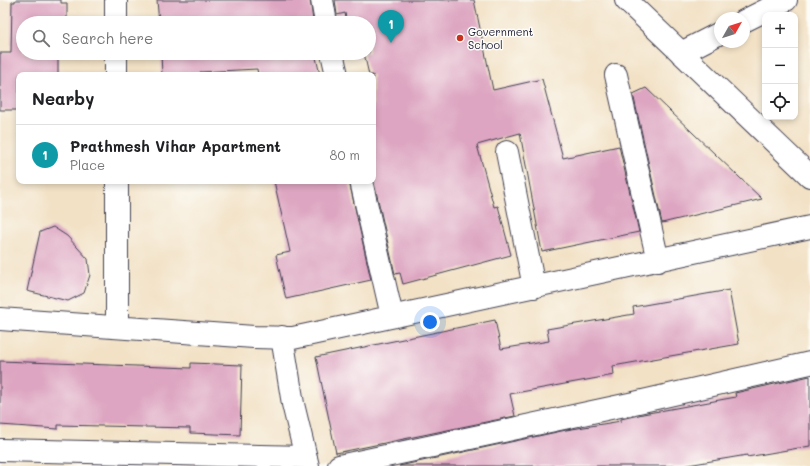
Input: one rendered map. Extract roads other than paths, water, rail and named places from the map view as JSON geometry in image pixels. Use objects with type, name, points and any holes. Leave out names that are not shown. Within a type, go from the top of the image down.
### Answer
[{"type":"street","points":[[116,0],[116,16]]},
{"type":"street","points":[[322,0],[325,16]]},
{"type":"street","points":[[626,0],[808,170]]},
{"type":"street","points":[[750,18],[786,0]]},
{"type":"street","points":[[681,53],[714,37]]},
{"type":"street","points":[[116,60],[116,72]]},
{"type":"street","points":[[334,60],[336,72]]},
{"type":"street","points":[[616,75],[658,261]]},
{"type":"street","points":[[507,152],[534,287]]},
{"type":"street","points":[[117,184],[117,327]]},
{"type":"street","points":[[362,184],[392,316]]},
{"type":"street","points":[[0,319],[293,338],[658,261],[810,227]]},
{"type":"street","points":[[0,450],[307,461],[293,404],[282,337]]},
{"type":"street","points":[[339,466],[634,403],[810,362]]},
{"type":"place","name":"Government School","points":[[460,38]]},
{"type":"place","name":"Prathmesh Vihar Apartment","points":[[391,43]]}]
